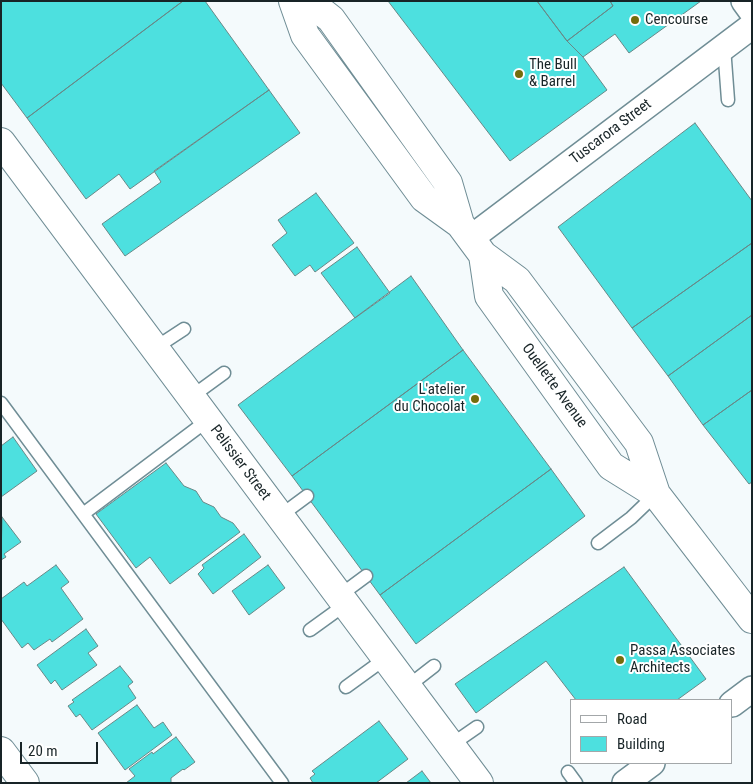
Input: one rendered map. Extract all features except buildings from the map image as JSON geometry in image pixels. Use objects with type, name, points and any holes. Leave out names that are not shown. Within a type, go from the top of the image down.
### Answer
[{"type":"main road","name":"Ouellette Avenue","points":[[293,1],[305,35],[424,198],[517,280],[640,443],[656,494],[752,619]]},
{"type":"main road","name":"Ouellette Avenue","points":[[308,1],[331,20],[448,183],[472,239],[490,296],[611,466],[656,494]]},
{"type":"main road","name":"Pelissier Street","points":[[1,142],[479,783]]},
{"type":"main road","points":[[1,751],[25,783]]},
{"type":"street","points":[[744,1],[752,12]]},
{"type":"street","name":"Tuscarora Street","points":[[472,239],[752,26]]},
{"type":"street","points":[[733,703],[752,689]]},
{"type":"street","points":[[625,783],[651,764]]},
{"type":"lane","points":[[724,47],[728,100]]},
{"type":"lane","points":[[155,348],[184,329]]},
{"type":"lane","points":[[191,397],[224,373]]},
{"type":"lane","points":[[1,403],[282,783]]},
{"type":"lane","points":[[83,514],[208,420]]},
{"type":"lane","points":[[598,543],[631,518],[656,494]]},
{"type":"lane","points":[[280,516],[307,496]]},
{"type":"lane","points":[[310,630],[366,576]]},
{"type":"lane","points":[[346,687],[386,658]]},
{"type":"lane","points":[[407,686],[434,666]]},
{"type":"lane","points":[[451,745],[478,727]]},
{"type":"place","name":"Cencourse","points":[[635,20]]},
{"type":"place","name":"The Bull & Barrel","points":[[519,74]]},
{"type":"place","name":"L'atelier du Chocolat","points":[[475,399]]},
{"type":"place","name":"Passa Associates Architects","points":[[620,660]]}]
